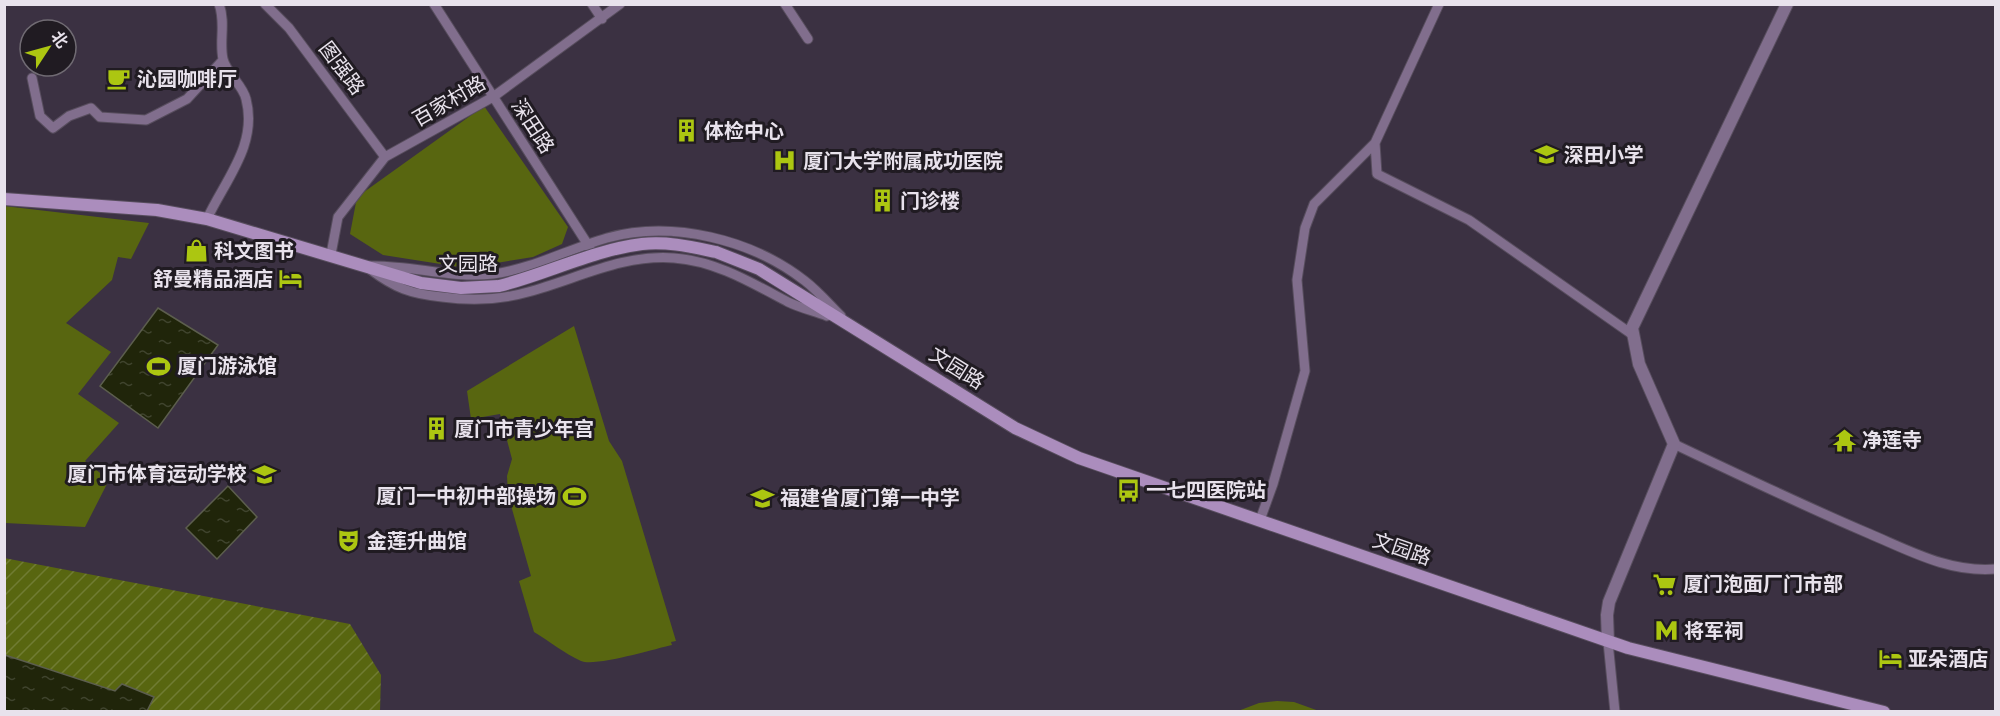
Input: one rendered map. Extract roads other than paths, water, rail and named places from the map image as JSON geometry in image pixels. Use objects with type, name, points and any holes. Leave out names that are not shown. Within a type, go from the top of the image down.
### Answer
[{"type":"main road","name":"文园路","points":[[4,199],[157,210],[207,219],[331,254],[421,283],[461,288],[499,286],[613,250],[644,244],[678,244],[716,252],[759,268],[1016,428],[1079,458],[1608,642],[1884,711]]},
{"type":"street","points":[[207,219],[219,193],[239,163],[248,137],[246,99],[223,60],[224,18],[219,4]]},
{"type":"street","name":"图强路","points":[[265,4],[289,28],[385,157]]},
{"type":"street","points":[[436,7],[447,4]]},
{"type":"street","points":[[592,4],[602,19]]},
{"type":"street","name":"百家村路","points":[[331,254],[338,217],[385,157],[494,97],[620,4]]},
{"type":"street","points":[[785,4],[808,39]]},
{"type":"street","points":[[1260,520],[1273,484],[1305,371],[1297,280],[1305,228],[1314,204],[1375,143],[1439,4]]},
{"type":"street","points":[[1787,4],[1632,328],[1639,364],[1674,444],[1801,505],[1946,566],[1981,571],[1995,569]]},
{"type":"street","name":"深田路","points":[[436,7],[602,268]]},
{"type":"street","points":[[32,78],[40,116],[53,128],[69,117],[90,108],[100,117],[146,120],[187,99],[223,60]]},
{"type":"street","points":[[1375,143],[1377,174],[1469,220],[1634,335]]},
{"type":"street","points":[[365,266],[401,265],[462,276],[495,274],[588,245],[644,231],[681,231],[721,240],[766,257],[805,280],[849,324]]},
{"type":"street","points":[[365,266],[393,287],[420,295],[462,300],[500,298],[529,292],[602,268],[647,257],[676,258],[704,264],[753,281],[790,303],[849,324]]},
{"type":"street","points":[[1615,711],[1608,642],[1609,602],[1674,444]]},
{"type":"water","name":"厦门游泳馆","points":[[158,308],[218,345],[158,428],[100,386]]},
{"type":"water","points":[[228,486],[257,517],[217,559],[186,528]]},
{"type":"water","points":[[5,655],[115,691],[122,684],[154,697],[147,711],[5,711]]},
{"type":"place","name":"沁园咖啡厅","points":[[119,79]]},
{"type":"place","name":"体检中心","points":[[686,131]]},
{"type":"place","name":"深田小学","points":[[1546,155]]},
{"type":"place","name":"厦门大学附属成功医院","points":[[785,161]]},
{"type":"place","name":"门诊楼","points":[[882,201]]},
{"type":"place","name":"科文图书","points":[[196,251]]},
{"type":"place","name":"舒曼精品酒店","points":[[291,279]]},
{"type":"place","name":"厦门游泳馆","points":[[159,366]]},
{"type":"place","name":"厦门市青少年宫","points":[[436,429]]},
{"type":"place","name":"净莲寺","points":[[1844,440]]},
{"type":"place","name":"厦门市体育运动学校","points":[[265,474]]},
{"type":"place","name":"一七四医院站","points":[[1128,490]]},
{"type":"place","name":"厦门一中初中部操场","points":[[574,496]]},
{"type":"place","name":"福建省厦门第一中学","points":[[762,498]]},
{"type":"place","name":"金莲升曲馆","points":[[349,541]]},
{"type":"place","name":"厦门泡面厂门市部","points":[[1665,584]]},
{"type":"place","name":"将军祠","points":[[1666,631]]},
{"type":"place","name":"亚朵酒店","points":[[1890,659]]}]
